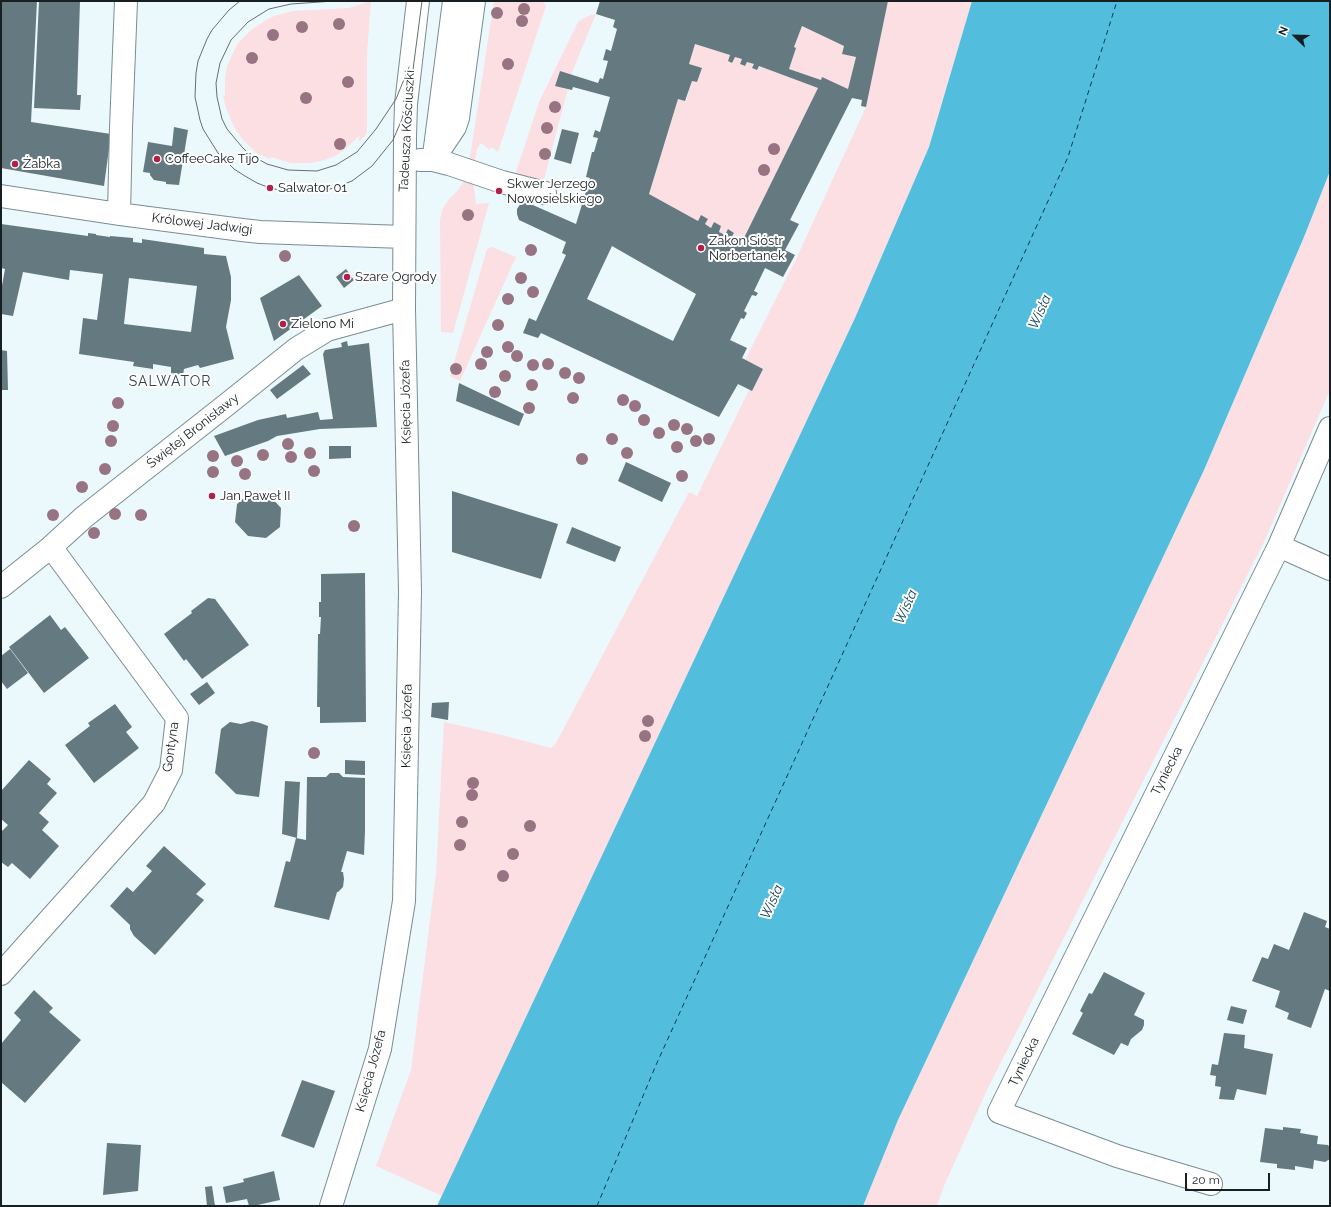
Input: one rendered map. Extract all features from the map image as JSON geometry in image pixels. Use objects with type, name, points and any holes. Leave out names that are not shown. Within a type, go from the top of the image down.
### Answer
[{"type":"street","points":[[119,214],[126,1]]},
{"type":"street","name":"Tadeusza Kościuszki","points":[[404,236],[406,104],[418,1]]},
{"type":"street","points":[[433,160],[454,1]]},
{"type":"street","points":[[433,160],[455,127],[458,118],[474,1]]},
{"type":"street","points":[[404,159],[433,160],[502,182],[545,193]]},
{"type":"street","name":"Królowej Jadwigi","points":[[1,196],[119,214],[260,232],[404,236]]},
{"type":"street","name":"Księcia Józefa","points":[[331,1206],[380,1049],[404,902],[410,592],[404,309],[404,236]]},
{"type":"street","name":"Świętej Bronisławy","points":[[1,587],[51,547],[84,517],[296,349],[327,330],[404,309]]},
{"type":"street","name":"Tyniecka","points":[[1211,1184],[1117,1156],[999,1112],[1279,546],[1330,428]]},
{"type":"street","points":[[1279,546],[1330,569]]},
{"type":"street","name":"Gontyna","points":[[1,974],[154,803],[171,770],[177,718],[51,547]]},
{"type":"shaded area","points":[[371,1],[367,54],[367,133],[360,141],[358,140],[360,137],[359,136],[343,151],[335,156],[311,163],[291,163],[271,157],[270,159],[257,153],[243,140],[234,127],[223,96],[225,95],[225,77],[227,67],[238,43],[250,31],[274,16],[293,11],[349,8]]},
{"type":"shaded area","points":[[494,1],[543,1],[546,6],[498,152],[491,147],[490,150],[481,143],[477,149],[474,166],[469,164]]},
{"type":"shaded area","points":[[888,1],[972,1],[929,147],[855,318],[442,1196],[376,1166],[411,1070],[436,873],[444,722],[551,748],[556,743],[689,492],[697,496],[749,390],[752,391],[745,360],[797,257],[866,107]]},
{"type":"shaded area","points":[[596,14],[571,75],[560,71],[555,85],[568,89],[543,183],[514,178],[539,102],[578,22],[584,18]]},
{"type":"shaded area","points":[[802,26],[844,46],[842,54],[856,57],[848,89],[823,78],[821,80],[789,69],[796,48],[794,47]]},
{"type":"shaded area","points":[[695,44],[730,55],[728,61],[732,63],[735,57],[742,59],[740,65],[745,66],[747,62],[754,64],[752,68],[757,70],[759,66],[818,88],[741,244],[731,238],[734,233],[729,229],[725,235],[719,232],[721,226],[714,222],[711,228],[705,224],[708,219],[701,215],[698,221],[649,194],[678,99],[686,101],[692,81],[697,82],[702,69],[689,64]]},
{"type":"shaded area","points":[[1330,171],[1330,390],[1264,542],[986,1092],[944,1186],[937,1206],[863,1206],[898,1120],[1204,470],[1304,237]]},
{"type":"shaded area","points":[[466,177],[473,179],[476,204],[489,203],[453,333],[441,332],[440,219],[443,208],[459,189]]},
{"type":"shaded area","points":[[492,247],[516,257],[460,381],[450,376],[487,249]]},
{"type":"water","name":"Wisła","points":[[972,1],[1330,1],[1330,171],[1304,237],[1204,470],[898,1120],[863,1206],[437,1206],[855,318],[929,147]]},
{"type":"building","points":[[1,1],[37,1],[31,122],[111,134],[104,186],[1,168]]},
{"type":"building","points":[[39,1],[80,1],[77,95],[81,95],[80,110],[34,108]]},
{"type":"building","points":[[600,1],[888,1],[866,107],[861,106],[862,100],[852,98],[790,220],[799,224],[785,250],[795,255],[783,277],[765,268],[754,291],[758,293],[756,296],[752,295],[744,311],[747,313],[744,319],[741,318],[730,340],[747,348],[742,358],[763,369],[752,391],[738,384],[719,417],[541,333],[538,338],[523,333],[529,318],[536,321],[566,255],[562,253],[566,242],[519,220],[517,209],[521,203],[526,202],[576,224],[590,178],[586,177],[592,152],[594,152],[598,138],[593,137],[595,130],[600,132],[610,97],[573,87],[572,90],[555,86],[560,71],[598,83],[600,78],[603,79],[608,61],[603,60],[606,49],[611,51],[617,29],[613,27],[615,20],[596,14]],"holes":[[[802,26],[844,46],[842,54],[856,57],[848,89],[822,77],[821,80],[789,69],[796,48],[794,47]],[[695,44],[730,55],[728,61],[732,63],[735,57],[742,59],[740,64],[745,66],[747,62],[754,64],[752,68],[757,70],[759,66],[818,88],[741,244],[731,238],[734,233],[728,229],[725,235],[719,232],[721,226],[714,222],[711,228],[705,224],[708,219],[701,215],[698,221],[649,194],[678,99],[685,101],[692,81],[697,82],[702,68],[689,64]],[[612,246],[696,294],[673,341],[587,299]]]},
{"type":"building","points":[[174,127],[188,130],[179,185],[166,184],[166,182],[154,180],[150,173],[143,172],[148,142],[172,146]]},
{"type":"building","points":[[562,129],[579,133],[571,164],[554,159]]},
{"type":"building","points":[[1,224],[88,236],[88,233],[110,237],[133,238],[133,242],[142,243],[142,239],[204,248],[204,254],[226,256],[231,277],[231,300],[226,327],[234,359],[200,368],[198,365],[184,369],[183,375],[171,373],[171,367],[153,364],[153,369],[133,366],[134,362],[79,354],[83,318],[97,320],[103,274],[70,270],[69,280],[23,272],[13,316],[1,314],[1,291],[5,269],[1,268]],"holes":[[[129,278],[197,286],[191,332],[124,324]]]},
{"type":"building","points":[[346,269],[354,280],[344,288],[336,277]]},
{"type":"building","name":"Zielono Mi","points":[[299,275],[322,306],[274,341],[260,298]]},
{"type":"building","points":[[347,341],[348,346],[369,343],[377,427],[320,429],[277,436],[268,441],[225,456],[214,436],[258,420],[286,414],[287,418],[318,412],[320,420],[333,419],[323,354],[325,350],[342,347],[341,343]]},
{"type":"building","points":[[1,350],[7,351],[8,390],[1,390]]},
{"type":"building","points":[[303,365],[311,374],[277,399],[270,390]]},
{"type":"building","points":[[459,383],[524,414],[519,426],[456,401]]},
{"type":"building","points":[[329,446],[351,446],[351,458],[329,459]]},
{"type":"building","points":[[626,462],[671,483],[662,502],[618,481]]},
{"type":"building","points":[[452,491],[558,524],[541,579],[452,552]]},
{"type":"building","points":[[251,492],[269,495],[281,508],[280,527],[266,538],[248,536],[235,522],[237,504]]},
{"type":"building","points":[[572,527],[621,547],[615,562],[566,543]]},
{"type":"building","points":[[365,573],[366,722],[320,723],[320,707],[317,707],[318,634],[320,634],[321,617],[319,617],[319,602],[321,602],[321,574]]},
{"type":"building","points":[[208,598],[215,599],[249,645],[202,679],[186,659],[184,661],[164,634],[192,613],[191,611]]},
{"type":"building","points":[[50,615],[61,630],[65,627],[89,658],[44,693],[9,647]]},
{"type":"building","points":[[10,649],[28,673],[7,689],[1,681],[1,656]]},
{"type":"building","points":[[207,682],[215,693],[199,705],[190,694]]},
{"type":"building","points":[[449,702],[448,720],[431,717],[432,703]]},
{"type":"building","points":[[115,704],[132,727],[126,732],[139,748],[94,783],[65,745],[90,726],[88,723]]},
{"type":"building","points":[[252,721],[268,726],[259,797],[236,794],[215,773],[221,729],[230,722],[241,724]]},
{"type":"building","points":[[29,760],[51,779],[47,784],[57,793],[39,813],[49,822],[42,830],[59,846],[30,879],[12,863],[8,867],[1,862],[1,832],[8,825],[1,819],[1,791]]},
{"type":"building","points":[[345,760],[365,761],[365,775],[345,774]]},
{"type":"building","points":[[330,773],[339,773],[343,777],[365,778],[365,831],[364,855],[347,851],[341,872],[343,872],[344,879],[343,887],[337,892],[329,920],[274,907],[286,861],[290,862],[296,838],[306,840],[307,777],[326,777]]},
{"type":"building","points":[[285,781],[300,782],[297,838],[282,834]]},
{"type":"building","points":[[164,846],[206,884],[196,894],[204,900],[155,955],[134,936],[130,929],[130,925],[110,906],[127,887],[133,892],[152,871],[146,866]]},
{"type":"building","points":[[1304,912],[1327,921],[1325,927],[1330,929],[1330,991],[1325,989],[1311,1028],[1287,1019],[1289,1013],[1275,1007],[1280,991],[1252,981],[1262,957],[1268,959],[1274,944],[1289,950]]},
{"type":"building","points":[[1104,972],[1145,993],[1134,1015],[1144,1020],[1142,1030],[1131,1039],[1128,1046],[1121,1043],[1114,1055],[1072,1034],[1083,1013],[1080,1011],[1089,993],[1092,994]]},
{"type":"building","points":[[34,990],[53,1008],[49,1012],[81,1040],[25,1103],[1,1082],[1,1044],[21,1020],[14,1013]]},
{"type":"building","points":[[1231,1006],[1247,1010],[1243,1024],[1227,1020]]},
{"type":"building","points":[[1224,1033],[1245,1035],[1244,1048],[1273,1054],[1266,1095],[1237,1089],[1234,1100],[1219,1099],[1221,1087],[1215,1086],[1216,1076],[1210,1075],[1212,1064],[1218,1065]]},
{"type":"building","points":[[302,1080],[335,1091],[314,1148],[281,1136]]},
{"type":"building","points":[[1283,1127],[1301,1129],[1300,1133],[1318,1136],[1317,1144],[1328,1145],[1330,1148],[1330,1159],[1325,1162],[1314,1160],[1313,1169],[1295,1166],[1295,1170],[1277,1168],[1277,1164],[1260,1162],[1265,1128],[1283,1130]]},
{"type":"building","points":[[107,1143],[141,1145],[138,1191],[103,1195]]},
{"type":"building","points":[[274,1171],[280,1200],[253,1206],[249,1206],[247,1199],[226,1203],[223,1187],[244,1182],[243,1179]]},
{"type":"building","points":[[212,1186],[215,1206],[207,1206],[205,1187]]},
{"type":"ferry route","points":[[597,1206],[656,1065],[1068,157],[1117,1]]},
{"type":"tram line","points":[[240,1],[229,10],[212,30],[198,61],[195,97],[203,129],[218,153],[234,169],[245,176],[270,188],[284,191],[306,192],[317,192],[334,188],[352,181],[372,166],[393,140],[402,119],[411,85],[422,1]]},
{"type":"tram line","points":[[334,1],[291,4],[269,9],[248,22],[231,40],[220,63],[216,83],[217,97],[222,119],[227,129],[249,154],[267,164],[288,170],[317,171],[336,165],[357,152],[376,129],[396,99],[409,67]]},
{"type":"place","name":"CoffeeCake Tijo","points":[[157,159]]},
{"type":"place","name":"Żabka","points":[[15,164]]},
{"type":"place","name":"Salwator 01","points":[[270,188]]},
{"type":"place","name":"Skwer Jerzego Nowosielskiego","points":[[499,191]]},
{"type":"place","name":"Zakon Sióstr Norbertanek","points":[[701,248]]},
{"type":"place","name":"Szare Ogrody","points":[[347,277]]},
{"type":"place","name":"Zielono Mi","points":[[283,324]]},
{"type":"place","name":"Jan Paweł II","points":[[212,496]]},
{"type":"district","name":"SALWATOR","points":[[170,382]]}]
